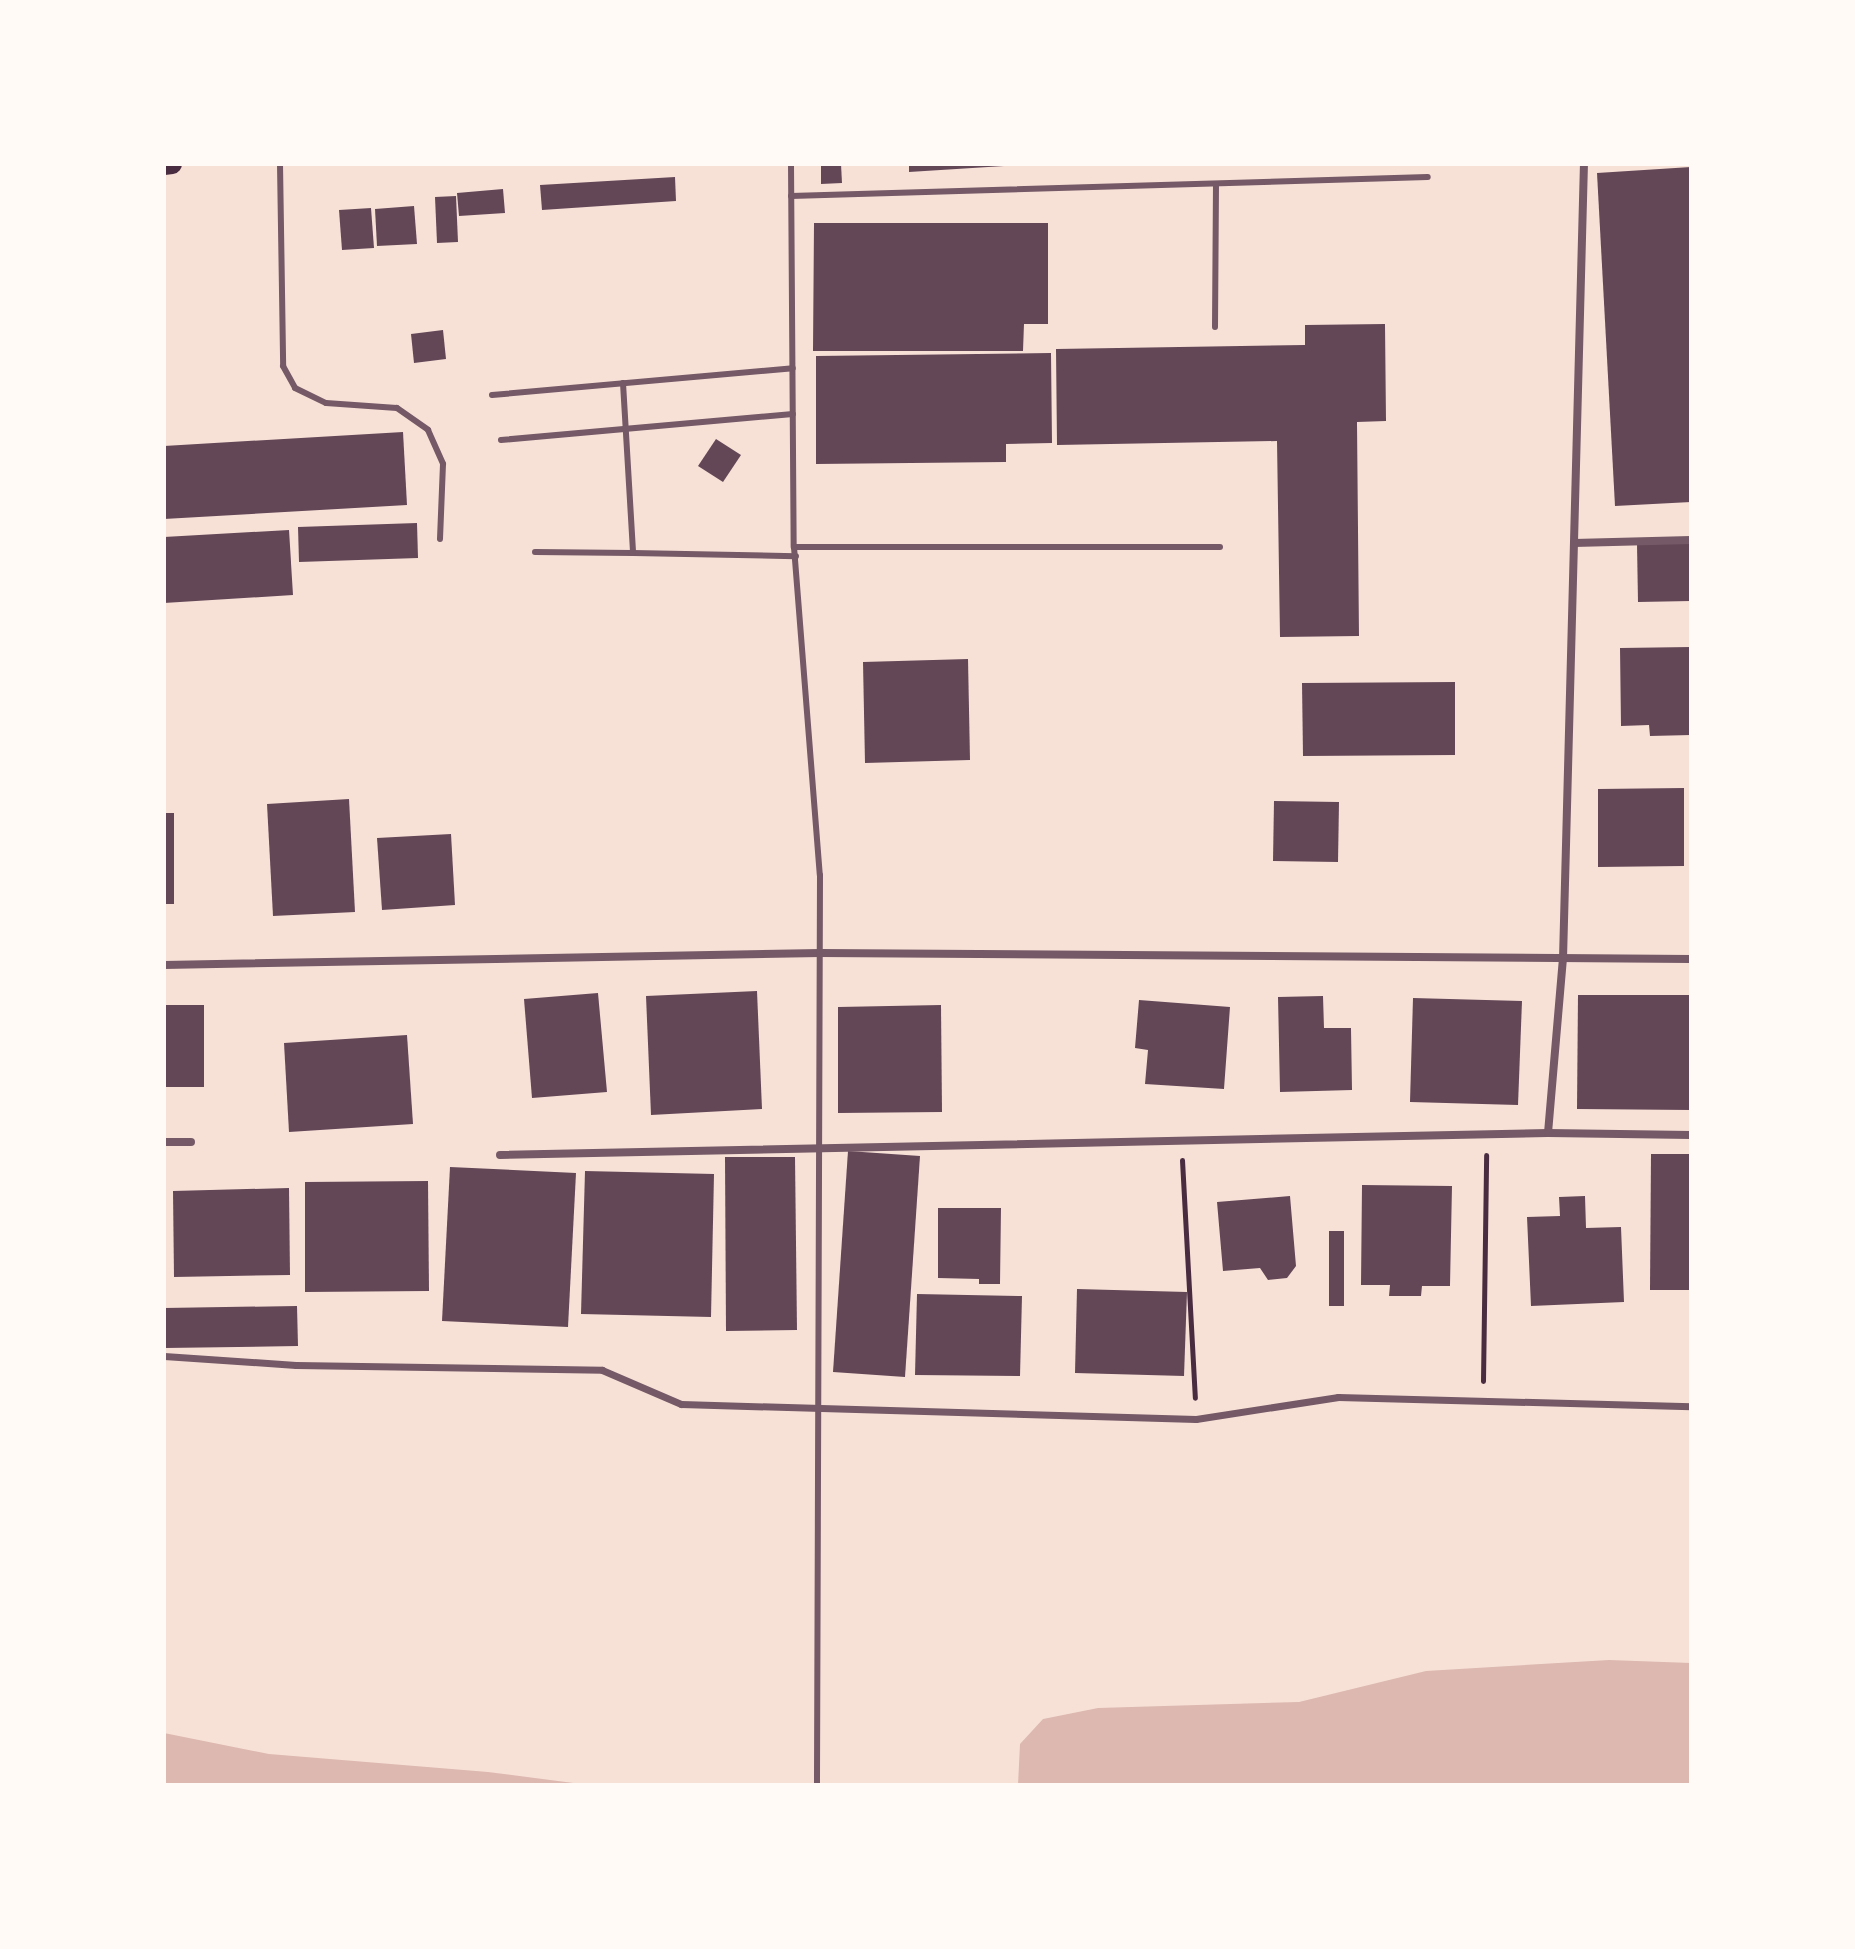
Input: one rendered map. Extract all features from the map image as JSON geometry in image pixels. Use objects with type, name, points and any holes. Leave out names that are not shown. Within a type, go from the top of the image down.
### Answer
[{"type":"main road","points":[[164,165],[172,164]]},
{"type":"street","points":[[1548,1133],[1563,959],[1584,164]]},
{"type":"street","points":[[1574,543],[1691,540]]},
{"type":"street","points":[[164,965],[820,953],[1691,959]]},
{"type":"street","points":[[500,1155],[1486,1134],[1691,1135]]},
{"type":"street","points":[[164,1142],[191,1142]]},
{"type":"street","points":[[164,1356],[296,1365],[602,1370],[681,1404],[1196,1419],[1338,1397],[1691,1406]]},
{"type":"lane","points":[[280,164],[283,366],[295,388],[326,403],[397,408],[428,430],[443,464],[440,539]]},
{"type":"lane","points":[[791,164],[794,547],[820,875],[817,1785]]},
{"type":"lane","points":[[791,196],[1428,177]]},
{"type":"lane","points":[[1215,327],[1216,185]]},
{"type":"lane","points":[[492,395],[793,368]]},
{"type":"lane","points":[[623,383],[633,553]]},
{"type":"lane","points":[[501,440],[793,414]]},
{"type":"lane","points":[[794,547],[1220,547]]},
{"type":"lane","points":[[535,552],[796,556]]},
{"type":"path","points":[[1483,1401],[1486,1134]]},
{"type":"path","points":[[1181,1141],[1196,1419]]},
{"type":"shaded area","points":[[1609,1660],[1691,1663],[1691,1785],[1018,1785],[1020,1744],[1043,1719],[1098,1708],[1299,1702],[1426,1671]]},
{"type":"shaded area","points":[[164,1733],[269,1754],[488,1772],[589,1785],[164,1785]]},
{"type":"building","points":[[821,164],[841,164],[842,183],[821,184]]},
{"type":"building","points":[[909,164],[1004,164],[1004,166],[909,172]]},
{"type":"building","points":[[1691,167],[1691,502],[1615,506],[1597,173]]},
{"type":"building","points":[[675,177],[676,201],[542,210],[540,185]]},
{"type":"building","points":[[503,189],[505,213],[459,216],[457,193]]},
{"type":"building","points":[[456,196],[458,242],[437,243],[435,197]]},
{"type":"building","points":[[414,206],[417,244],[377,246],[375,209]]},
{"type":"building","points":[[371,208],[374,248],[342,250],[339,210]]},
{"type":"building","points":[[814,223],[1048,223],[1048,324],[1024,324],[1023,351],[813,351]]},
{"type":"building","points":[[1385,324],[1386,421],[1357,422],[1359,636],[1280,637],[1277,441],[1057,445],[1056,349],[1305,345],[1305,325]]},
{"type":"building","points":[[443,330],[446,359],[414,363],[411,334]]},
{"type":"building","points":[[1051,353],[1052,443],[1006,444],[1006,462],[816,464],[816,356]]},
{"type":"building","points":[[403,432],[407,505],[164,519],[164,446]]},
{"type":"building","points":[[716,439],[741,455],[723,482],[698,466]]},
{"type":"building","points":[[417,523],[418,558],[299,562],[298,527]]},
{"type":"building","points":[[289,530],[293,595],[164,603],[164,537]]},
{"type":"building","points":[[1691,542],[1691,601],[1638,602],[1637,544]]},
{"type":"building","points":[[1691,647],[1691,735],[1650,736],[1649,725],[1621,726],[1620,648]]},
{"type":"building","points":[[968,659],[970,760],[865,763],[863,662]]},
{"type":"building","points":[[1455,682],[1455,755],[1303,756],[1302,683]]},
{"type":"building","points":[[1684,788],[1684,866],[1598,867],[1598,789]]},
{"type":"building","points":[[349,799],[355,912],[273,916],[267,804]]},
{"type":"building","points":[[1274,801],[1339,802],[1338,862],[1273,861]]},
{"type":"building","points":[[164,813],[174,813],[174,904],[164,904]]},
{"type":"building","points":[[451,834],[455,905],[382,910],[377,838]]},
{"type":"building","points":[[757,991],[762,1109],[651,1115],[646,996]]},
{"type":"building","points":[[598,993],[607,1092],[532,1098],[524,999]]},
{"type":"building","points":[[1578,995],[1691,995],[1691,1110],[1577,1109]]},
{"type":"building","points":[[1323,996],[1324,1028],[1351,1028],[1352,1090],[1280,1092],[1278,997]]},
{"type":"building","points":[[1413,998],[1522,1001],[1518,1105],[1410,1102]]},
{"type":"building","points":[[1139,1000],[1230,1007],[1224,1089],[1145,1084],[1148,1050],[1135,1048]]},
{"type":"building","points":[[164,1005],[204,1005],[204,1087],[164,1087]]},
{"type":"building","points":[[941,1005],[942,1112],[838,1113],[838,1007]]},
{"type":"building","points":[[407,1035],[413,1124],[289,1132],[284,1043]]},
{"type":"building","points":[[848,1151],[920,1156],[905,1377],[833,1372]]},
{"type":"building","points":[[1651,1154],[1691,1154],[1691,1290],[1650,1290]]},
{"type":"building","points":[[725,1157],[795,1157],[797,1330],[726,1331]]},
{"type":"building","points":[[450,1167],[576,1173],[568,1327],[442,1321]]},
{"type":"building","points":[[585,1171],[714,1174],[711,1317],[581,1314]]},
{"type":"building","points":[[428,1181],[429,1291],[305,1292],[305,1182]]},
{"type":"building","points":[[1362,1185],[1452,1186],[1450,1286],[1422,1286],[1421,1296],[1389,1296],[1390,1285],[1361,1285]]},
{"type":"building","points":[[289,1188],[290,1275],[174,1277],[173,1191]]},
{"type":"building","points":[[1290,1196],[1296,1266],[1287,1278],[1268,1280],[1260,1268],[1223,1271],[1217,1202]]},
{"type":"building","points":[[1585,1196],[1586,1228],[1621,1227],[1624,1302],[1531,1306],[1527,1217],[1560,1216],[1559,1197]]},
{"type":"building","points":[[938,1208],[1001,1208],[1000,1284],[979,1284],[979,1279],[938,1278]]},
{"type":"building","points":[[1329,1231],[1344,1231],[1344,1306],[1329,1306]]},
{"type":"building","points":[[1077,1289],[1187,1292],[1184,1376],[1075,1373]]},
{"type":"building","points":[[917,1294],[1022,1296],[1020,1376],[915,1375]]},
{"type":"building","points":[[297,1306],[298,1346],[165,1348],[164,1308]]}]
